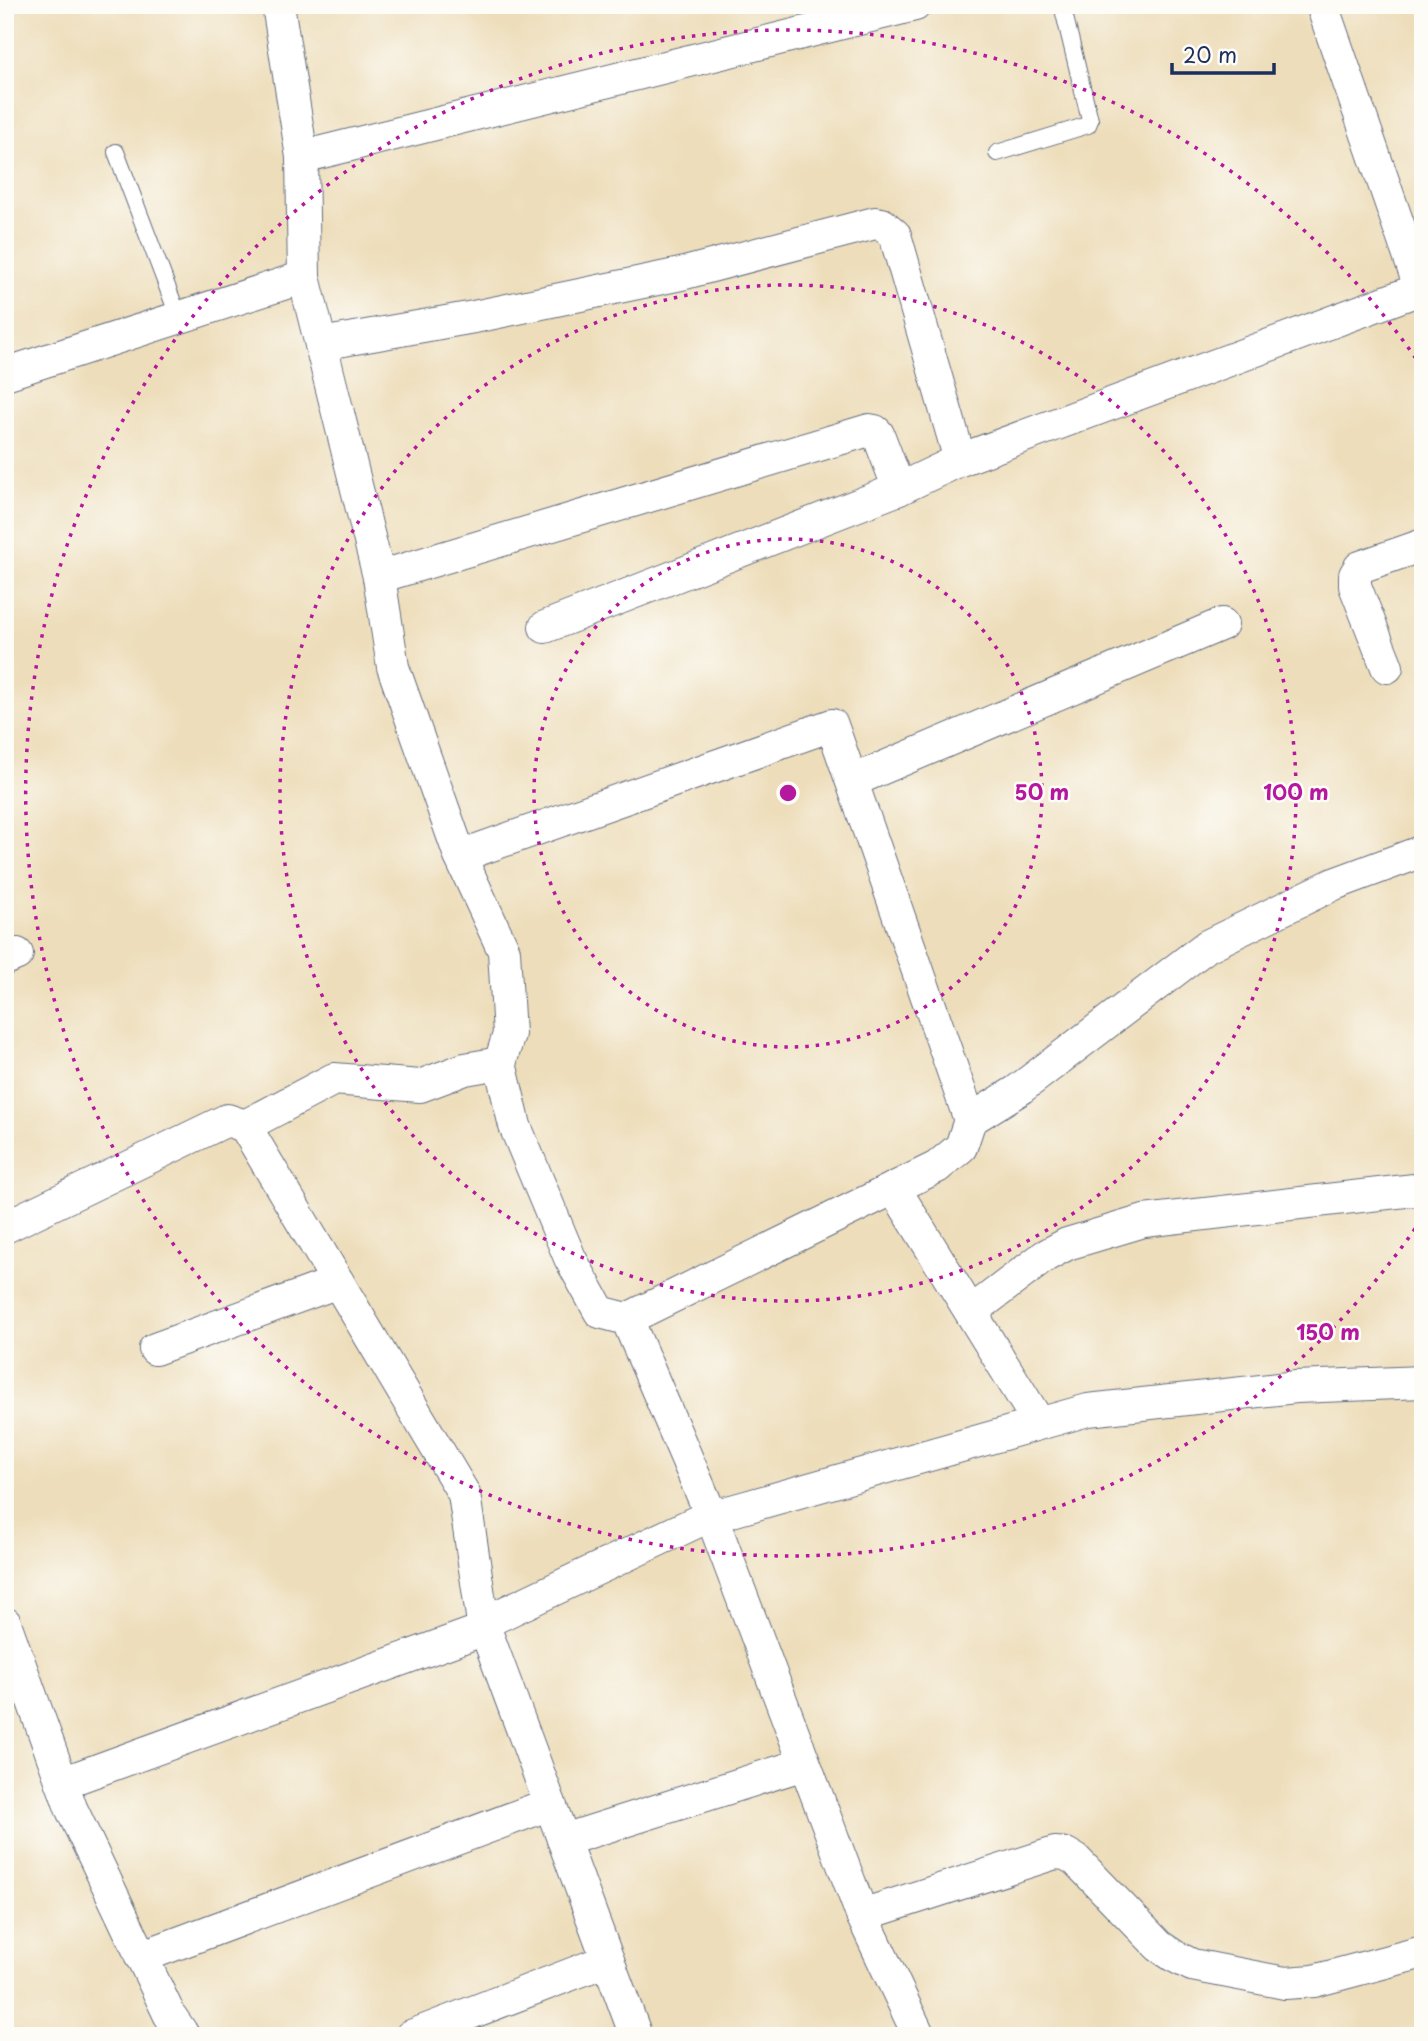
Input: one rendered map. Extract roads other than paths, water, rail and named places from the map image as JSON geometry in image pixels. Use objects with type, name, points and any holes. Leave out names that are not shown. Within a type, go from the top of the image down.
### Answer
[{"type":"street","points":[[278,5],[302,157],[304,277],[379,577],[393,667],[460,856],[504,951],[509,1034],[500,1063],[515,1126],[570,1258],[600,1312],[627,1320],[937,1167],[961,1147],[970,1120],[832,725],[460,856]]},
{"type":"street","points":[[302,157],[915,5]]},
{"type":"street","points":[[545,626],[900,489],[960,460],[1422,291],[1322,5]]},
{"type":"street","points":[[321,344],[474,317],[681,274],[882,223],[895,234],[960,460]]},
{"type":"street","points":[[5,374],[304,277]]},
{"type":"street","points":[[379,577],[869,430],[878,434],[900,489]]},
{"type":"street","points":[[1387,667],[1355,586],[1356,575],[1360,566],[1423,545]]},
{"type":"street","points":[[852,781],[1222,624]]},
{"type":"street","points":[[970,1120],[1017,1091],[1207,946],[1334,884],[1423,851]]},
{"type":"street","points":[[5,1227],[227,1121],[245,1126],[334,1079],[421,1086],[465,1069],[500,1063]]},
{"type":"street","points":[[245,1126],[464,1494],[484,1626],[636,2036]]},
{"type":"street","points":[[894,1188],[1039,1423]]},
{"type":"street","points":[[971,1312],[1045,1256],[1067,1244],[1122,1227],[1144,1222],[1423,1189]]},
{"type":"street","points":[[155,1349],[338,1282]]},
{"type":"street","points":[[627,1320],[711,1515],[862,1915],[919,2036]]},
{"type":"street","points":[[62,1783],[484,1626],[711,1515],[1088,1410],[1296,1387],[1423,1382]]},
{"type":"street","points":[[5,1623],[71,1808],[169,2014],[184,2036]]},
{"type":"street","points":[[564,1840],[804,1764]]},
{"type":"street","points":[[142,1957],[550,1804]]},
{"type":"street","points":[[862,1915],[1055,1853],[1066,1854],[1076,1860],[1159,1946],[1192,1965],[1285,1983],[1299,1983],[1423,1952]]},
{"type":"street","points":[[411,2036],[608,1960]]},
{"type":"lane","points":[[997,153],[1088,125],[1090,120],[1062,5]]},
{"type":"lane","points":[[116,152],[179,318]]}]
